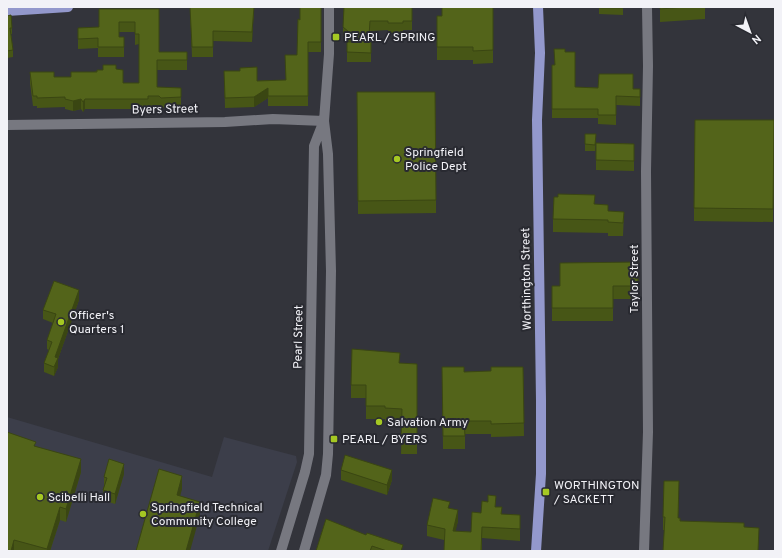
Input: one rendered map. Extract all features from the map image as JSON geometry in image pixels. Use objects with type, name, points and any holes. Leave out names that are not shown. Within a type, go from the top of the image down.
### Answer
[{"type":"main road","points":[[7,11],[68,7]]},
{"type":"main road","name":"Worthington Street","points":[[536,551],[541,474],[536,120],[540,53],[538,7]]},
{"type":"street","name":"Pearl Street","points":[[304,551],[327,470],[329,421],[330,244],[328,154],[324,121],[329,54],[329,7]]},
{"type":"street","name":"Taylor Street","points":[[644,551],[648,432],[646,178],[648,66],[647,7]]},
{"type":"street","name":"Byers Street","points":[[7,125],[218,122],[272,119],[324,121]]},
{"type":"street","name":"Pearl Street","points":[[281,551],[309,454],[314,146],[324,121]]},
{"type":"street","points":[[312,245],[330,244]]},
{"type":"street","points":[[310,421],[329,421]]},
{"type":"shaded area","name":"Springfield Technical Community College","points":[[7,417],[212,477],[224,437],[296,456],[297,462],[268,551],[7,551]]},
{"type":"building","points":[[190,7],[254,7],[252,32],[213,31],[213,47],[192,47]]},
{"type":"building","points":[[300,7],[321,7],[321,42],[308,42],[308,96],[268,96],[268,88],[254,97],[225,98],[224,71],[240,71],[240,68],[257,67],[257,81],[286,80],[285,55],[297,55],[298,19],[300,20]]},
{"type":"building","points":[[344,7],[412,7],[412,21],[403,21],[403,23],[388,23],[388,21],[370,21],[369,36],[371,36],[371,53],[347,52],[347,42],[361,42],[343,27]]},
{"type":"building","points":[[442,7],[493,7],[493,50],[473,51],[473,47],[437,47],[437,16],[442,16]]},
{"type":"building","points":[[623,7],[623,8],[599,8]]},
{"type":"building","points":[[660,7],[685,7],[660,9]]},
{"type":"building","points":[[99,9],[159,9],[159,52],[187,52],[187,60],[157,60],[157,87],[181,88],[181,97],[161,98],[159,96],[148,96],[148,99],[85,99],[83,102],[81,99],[73,101],[65,99],[65,97],[37,98],[37,96],[33,96],[30,72],[54,72],[54,77],[71,77],[71,72],[97,72],[97,70],[103,70],[103,65],[116,65],[116,69],[123,70],[123,83],[139,83],[139,34],[135,34],[135,22],[119,22],[119,37],[124,37],[124,47],[98,47],[98,38],[78,39],[78,28],[99,27]]},
{"type":"building","points":[[11,15],[12,28],[10,28],[13,50],[7,51],[7,16]]},
{"type":"building","points":[[554,49],[565,49],[565,52],[575,52],[575,87],[598,88],[599,74],[633,74],[633,89],[640,89],[640,97],[616,96],[616,115],[598,115],[598,109],[552,109],[552,65],[555,65]]},
{"type":"building","name":"Springfield Police Dept","points":[[357,92],[435,92],[436,200],[358,201]]},
{"type":"building","points":[[695,120],[774,120],[773,209],[694,208]]},
{"type":"building","points":[[585,134],[596,134],[595,145],[585,144]]},
{"type":"building","points":[[596,143],[634,144],[634,161],[596,160]]},
{"type":"building","points":[[558,194],[595,195],[594,204],[608,205],[608,211],[624,212],[623,223],[608,222],[608,220],[553,219],[554,197],[558,197]]},
{"type":"building","points":[[638,262],[638,286],[613,286],[613,308],[552,308],[552,286],[560,286],[560,263]]},
{"type":"building","name":"Officer's Quarters 1","points":[[54,281],[79,290],[55,357],[58,358],[54,367],[44,363],[52,342],[47,340],[56,314],[43,310]]},
{"type":"building","points":[[352,349],[400,353],[399,363],[417,364],[417,441],[401,441],[402,409],[385,408],[385,406],[366,406],[366,385],[351,385]]},
{"type":"building","points":[[442,367],[464,367],[464,372],[491,371],[491,367],[523,367],[524,423],[491,424],[491,421],[464,421],[465,436],[443,436]]},
{"type":"building","name":"Scibelli Hall","points":[[7,432],[36,442],[34,446],[81,459],[66,509],[60,507],[47,549],[14,540],[11,551],[7,550]]},
{"type":"building","points":[[345,455],[392,470],[387,485],[341,470]]},
{"type":"building","points":[[109,459],[124,464],[115,494],[103,490],[107,478],[104,477]]},
{"type":"building","points":[[159,469],[182,476],[177,495],[200,502],[186,551],[136,551]]},
{"type":"building","points":[[664,481],[679,481],[678,518],[680,518],[680,521],[744,523],[744,527],[759,528],[758,551],[663,551],[665,517],[663,517]]},
{"type":"building","points":[[488,495],[496,496],[495,507],[502,507],[501,514],[520,515],[520,529],[482,527],[481,551],[444,551],[445,529],[427,525],[433,498],[450,502],[448,508],[458,510],[453,531],[471,532],[472,512],[481,513],[482,501],[488,502]]},
{"type":"building","points":[[326,519],[366,535],[367,533],[403,545],[401,551],[387,551],[372,546],[370,551],[316,551]]},
{"type":"place","name":"PEARL / SPRING","points":[[336,37]]},
{"type":"place","name":"Springfield Police Dept","points":[[397,159]]},
{"type":"place","name":"Officer's Quarters 1","points":[[61,322]]},
{"type":"place","name":"Salvation Army","points":[[379,422]]},
{"type":"place","name":"PEARL / BYERS","points":[[334,439]]},
{"type":"place","name":"WORTHINGTON / SACKETT","points":[[546,492]]},
{"type":"place","name":"Scibelli Hall","points":[[40,497]]},
{"type":"place","name":"Springfield Technical Community College","points":[[143,514]]}]
